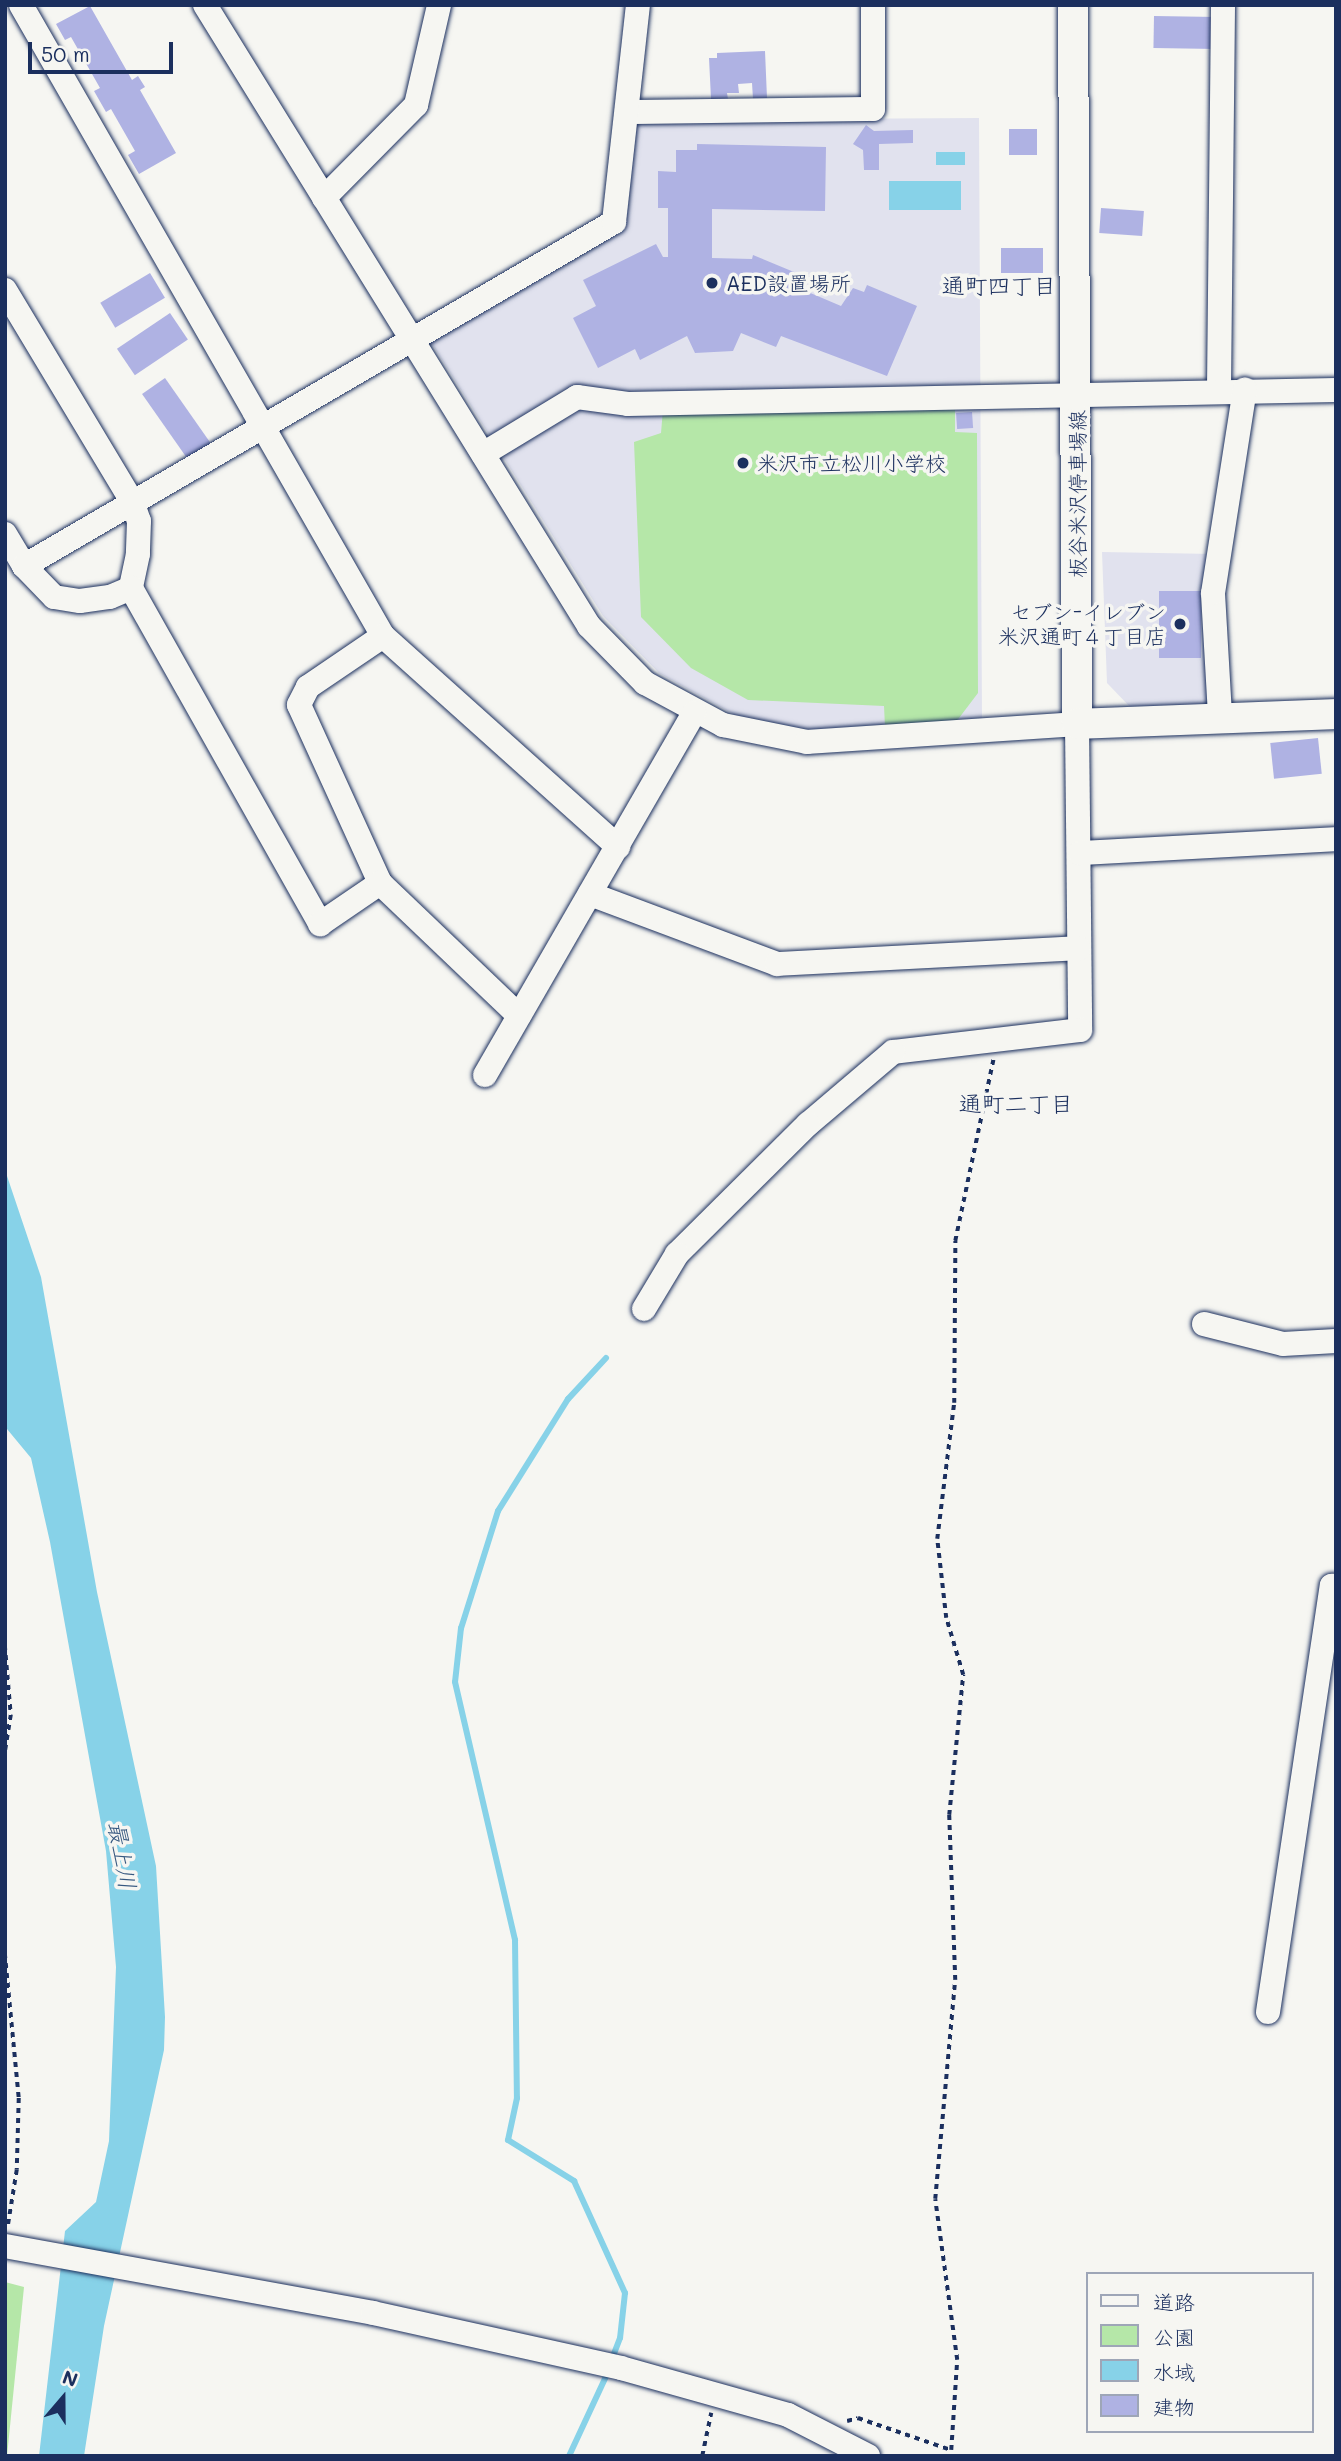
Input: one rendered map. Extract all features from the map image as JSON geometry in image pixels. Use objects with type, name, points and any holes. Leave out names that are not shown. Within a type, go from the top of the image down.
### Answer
[{"type":"main road","name":"板谷米沢停車場線","points":[[1073,5],[1077,724]]},
{"type":"main road","points":[[1077,724],[1220,715],[1336,714]]},
{"type":"street","points":[[5,11],[21,5],[262,431],[383,636],[618,847]]},
{"type":"street","points":[[205,5],[604,644],[645,683],[694,713],[751,734],[842,743],[1077,724],[1080,1030],[893,1052],[808,1124],[677,1254],[644,1309]]},
{"type":"street","points":[[324,198],[416,105],[439,5]]},
{"type":"street","points":[[24,566],[132,501],[262,431],[412,339],[614,222],[638,5]]},
{"type":"street","points":[[626,112],[873,108],[873,5]]},
{"type":"street","points":[[1219,389],[1223,5]]},
{"type":"street","points":[[5,290],[132,501],[139,521],[138,554],[131,588],[320,924],[380,883]]},
{"type":"street","points":[[483,454],[577,397],[628,404],[1076,396],[1219,389],[1336,390]]},
{"type":"street","points":[[1220,715],[1213,593],[1245,389]]},
{"type":"street","points":[[5,534],[24,566],[54,597],[80,601],[110,597],[131,588]]},
{"type":"street","points":[[383,636],[308,687],[299,705],[380,883],[519,1016]]},
{"type":"street","points":[[485,1075],[694,713]]},
{"type":"street","points":[[1080,853],[1336,839]]},
{"type":"street","points":[[590,894],[777,964],[1079,948]]},
{"type":"street","points":[[1204,1324],[1283,1343],[1336,1341]]},
{"type":"street","points":[[1268,2012],[1332,1586],[1336,1586]]},
{"type":"street","points":[[14,2242],[473,2333],[715,2393],[820,2428],[868,2456]]},
{"type":"path","points":[[820,2428],[858,2418],[951,2450],[957,2360],[935,2199],[956,1980],[949,1815],[963,1675],[946,1618],[937,1539],[954,1403],[955,1241],[997,1041]]},
{"type":"path","points":[[5,1645],[11,1680],[5,1751]]},
{"type":"path","points":[[5,1953],[19,2098],[14,2242]]},
{"type":"path","points":[[702,2456],[715,2393]]},
{"type":"shaded area","name":"米沢市立松川小学校","points":[[979,118],[982,721],[856,733],[792,729],[737,716],[659,673],[603,616],[429,339],[622,227],[634,120]]},
{"type":"shaded area","points":[[1102,552],[1214,554],[1214,695],[1205,709],[1133,710],[1107,683]]},
{"type":"green space","points":[[955,406],[955,432],[977,433],[978,693],[956,722],[885,727],[884,706],[748,700],[691,668],[641,617],[634,442],[661,433],[663,409]]},
{"type":"green space","points":[[5,2282],[24,2287],[7,2456],[5,2456]]},
{"type":"water","points":[[936,152],[965,152],[965,165],[936,165]]},
{"type":"water","points":[[889,181],[961,181],[961,210],[889,210]]},
{"type":"water","name":"最上川","points":[[5,1170],[41,1277],[97,1592],[156,1866],[165,2017],[164,2050],[104,2326],[84,2456],[39,2456],[65,2231],[96,2202],[109,2141],[116,1967],[106,1851],[50,1542],[31,1458],[7,1429],[5,1416]]},
{"type":"building","points":[[90,6],[132,80],[138,76],[145,87],[140,90],[176,153],[139,174],[128,155],[135,151],[111,109],[106,112],[94,91],[100,88],[71,37],[65,40],[56,24]]},
{"type":"building","points":[[1154,16],[1217,17],[1216,49],[1153,48]]},
{"type":"building","points":[[765,51],[767,98],[753,99],[752,83],[738,84],[739,93],[727,93],[728,99],[711,99],[709,58],[717,58],[717,53]]},
{"type":"building","points":[[866,125],[874,131],[913,130],[913,143],[879,144],[879,170],[864,170],[863,150],[853,144]]},
{"type":"building","points":[[1009,129],[1037,129],[1037,155],[1009,155]]},
{"type":"building","points":[[697,144],[826,147],[825,211],[712,209],[712,258],[752,259],[753,255],[806,277],[801,289],[841,306],[853,288],[864,292],[867,285],[917,306],[887,376],[781,336],[776,347],[741,333],[733,351],[695,353],[687,336],[640,360],[635,349],[598,368],[573,318],[596,306],[583,280],[656,244],[663,257],[668,257],[668,208],[658,208],[658,171],[676,172],[676,150],[697,150]]},
{"type":"building","points":[[1101,208],[1144,211],[1142,236],[1099,233]]},
{"type":"building","points":[[1001,248],[1043,248],[1043,273],[1001,273]]},
{"type":"building","points":[[150,273],[165,298],[115,328],[100,303]]},
{"type":"building","points":[[170,313],[188,340],[135,375],[117,349]]},
{"type":"building","points":[[165,378],[211,444],[188,460],[142,394]]},
{"type":"building","points":[[972,412],[973,428],[957,429],[956,413]]},
{"type":"building","name":"セブン-イレブン 米沢通町４丁目店","points":[[1159,591],[1201,591],[1201,658],[1159,658]]},
{"type":"building","points":[[1318,738],[1322,774],[1274,779],[1270,743]]},
{"type":"waterway","points":[[606,1358],[568,1399],[498,1511],[461,1628],[455,1682],[515,1940],[517,2098],[508,2140],[574,2181],[625,2293],[620,2338],[611,2361]]},
{"type":"waterway","points":[[569,2456],[608,2372]]},
{"type":"place","name":"AED設置場所","points":[[712,283]]},
{"type":"place","name":"米沢市立松川小学校","points":[[743,463]]},
{"type":"place","name":"セブン-イレブン 米沢通町４丁目店","points":[[1180,624]]},
{"type":"district","name":"通町四丁目","points":[[999,285]]},
{"type":"district","name":"通町二丁目","points":[[1016,1103]]}]
